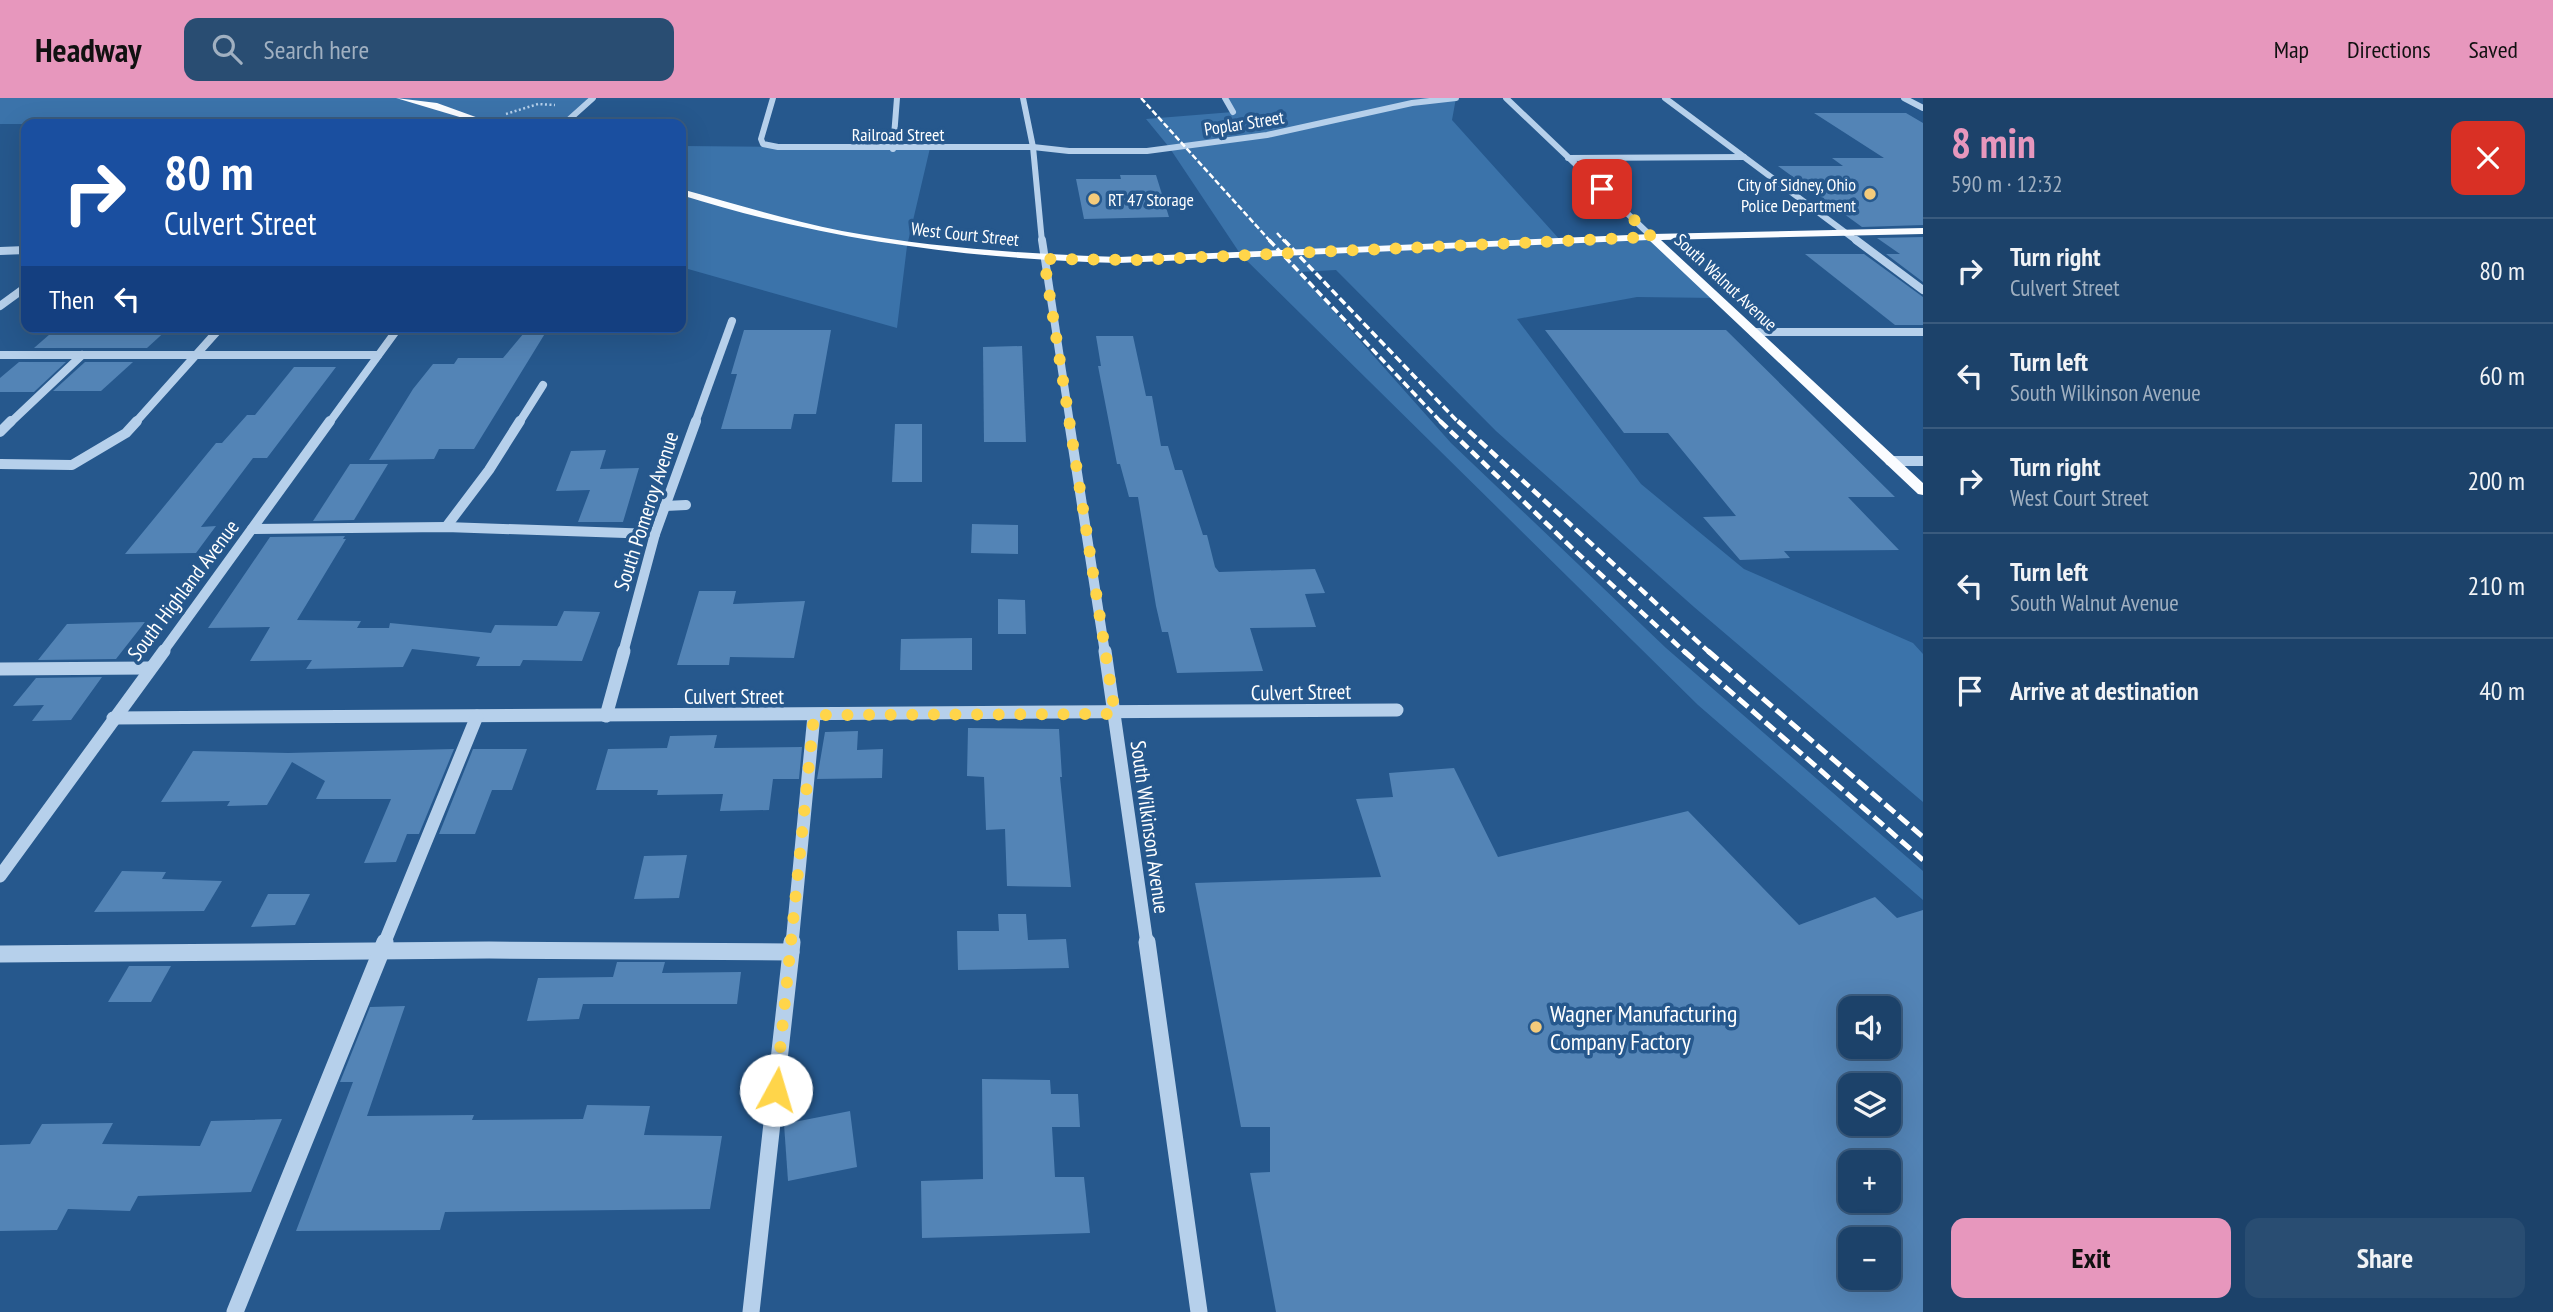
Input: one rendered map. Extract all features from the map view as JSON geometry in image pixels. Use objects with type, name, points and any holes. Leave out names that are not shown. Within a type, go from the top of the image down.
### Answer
[{"type":"main road","points":[[400,98],[434,105],[474,119]]},
{"type":"main road","name":"West Court Street","points":[[686,194],[732,209],[837,236],[1044,259],[1164,259],[1652,237],[1923,232]]},
{"type":"main road","name":"South Walnut Avenue","points":[[1652,237],[1923,491]]},
{"type":"street","points":[[570,119],[593,98]]},
{"type":"street","name":"Railroad Street","points":[[773,98],[761,139],[764,144],[893,149],[1033,147]]},
{"type":"street","points":[[893,149],[897,98]]},
{"type":"street","name":"South Wilkinson Avenue","points":[[1023,98],[1033,147],[1044,259],[1115,714],[1199,1312]]},
{"type":"street","points":[[1225,98],[1234,112]]},
{"type":"street","name":"Poplar Street","points":[[1033,147],[1063,152],[1107,151],[1245,139],[1342,120],[1402,103],[1456,98]]},
{"type":"street","name":"South Walnut Avenue","points":[[1506,98],[1652,237]]},
{"type":"street","points":[[1665,98],[1923,290]]},
{"type":"street","points":[[1904,98],[1923,108]]},
{"type":"street","points":[[1568,158],[1744,157]]},
{"type":"street","points":[[0,251],[21,250]]},
{"type":"street","points":[[0,306],[21,291]]},
{"type":"street","name":"South Pomeroy Avenue","points":[[606,716],[655,534],[732,321]]},
{"type":"street","points":[[1753,331],[1923,331]]},
{"type":"street","points":[[0,464],[72,465],[126,433],[215,333]]},
{"type":"street","name":"South Highland Avenue","points":[[0,876],[394,333]]},
{"type":"street","points":[[0,355],[378,355]]},
{"type":"street","points":[[0,432],[82,355]]},
{"type":"street","points":[[446,527],[489,470],[543,385]]},
{"type":"street","points":[[1890,461],[1923,461]]},
{"type":"street","points":[[665,506],[686,505]]},
{"type":"street","points":[[252,529],[446,527],[655,534]]},
{"type":"street","points":[[0,669],[149,668]]},
{"type":"street","name":"Culvert Street","points":[[113,718],[1115,714],[1397,710]]},
{"type":"street","points":[[751,1312],[792,952],[814,715]]},
{"type":"street","points":[[235,1312],[477,716]]},
{"type":"street","points":[[0,954],[792,952]]},
{"type":"path","points":[[497,119],[538,104],[584,106]]},
{"type":"shaded area","points":[[0,98],[593,98],[570,119],[21,119],[21,124],[0,124]]},
{"type":"shaded area","points":[[1225,98],[1456,98],[1452,120],[1561,241],[1652,237],[1717,298],[1637,297],[1517,319],[1641,484],[1744,569],[1913,643],[1923,654],[1923,802],[1694,607],[1496,431],[1336,270],[1299,272],[1451,443],[1666,648],[1923,871],[1923,900],[1698,705],[1241,255],[1169,147],[1146,119],[1233,112]]},
{"type":"shaded area","points":[[686,146],[930,148],[907,246],[897,328],[686,268]]},
{"type":"building","points":[[1814,113],[1906,113],[1923,123],[1923,225],[1862,227],[1778,166],[1843,166],[1832,158],[1884,158]]},
{"type":"building","points":[[1120,175],[1156,175],[1169,217],[1084,219],[1076,179],[1121,179]]},
{"type":"building","points":[[1923,237],[1923,282],[1886,254],[1900,254],[1877,238]]},
{"type":"building","points":[[1805,254],[1864,254],[1923,297],[1923,325],[1895,325]]},
{"type":"building","points":[[744,330],[831,330],[816,414],[794,414],[791,429],[721,429],[737,374],[731,374]]},
{"type":"building","points":[[1545,330],[1726,330],[1895,497],[1848,497],[1899,550],[1784,551],[1790,558],[1740,560],[1703,517],[1736,516],[1668,433],[1624,433]]},
{"type":"building","points":[[51,333],[163,333],[147,348],[34,348]]},
{"type":"building","points":[[524,333],[545,333],[474,449],[439,449],[434,459],[369,460],[413,389],[433,364],[454,364],[458,358],[503,358]]},
{"type":"building","points":[[1096,336],[1133,336],[1146,396],[1152,396],[1161,446],[1168,446],[1175,470],[1182,470],[1203,535],[1207,535],[1215,567],[1219,572],[1315,569],[1325,593],[1305,594],[1316,627],[1250,628],[1263,671],[1177,673],[1168,632],[1162,632],[1156,606],[1138,497],[1129,497],[1120,464],[1117,464],[1098,366],[1101,366]]},
{"type":"building","points":[[1022,346],[1026,442],[984,442],[983,347]]},
{"type":"building","points":[[19,362],[66,362],[34,392],[0,392],[0,378]]},
{"type":"building","points":[[85,362],[133,362],[101,391],[53,391]]},
{"type":"building","points":[[294,367],[336,367],[267,458],[253,458],[201,527],[216,526],[196,553],[125,554],[216,443],[222,443],[247,415],[255,415]]},
{"type":"building","points":[[895,424],[922,424],[922,482],[892,482]]},
{"type":"building","points":[[606,450],[600,469],[639,468],[623,522],[578,522],[590,490],[556,491],[571,451]]},
{"type":"building","points":[[350,464],[388,464],[354,520],[313,521]]},
{"type":"building","points":[[972,524],[1018,525],[1018,554],[971,553]]},
{"type":"building","points":[[345,536],[343,539],[346,539],[297,620],[361,621],[357,628],[389,628],[390,623],[491,633],[495,625],[557,626],[564,611],[600,612],[582,661],[523,660],[520,666],[476,666],[480,657],[412,649],[403,667],[306,669],[312,660],[250,661],[270,627],[208,628],[270,537]]},
{"type":"building","points":[[699,591],[736,591],[733,604],[805,601],[794,658],[730,657],[729,665],[677,665]]},
{"type":"building","points":[[998,599],[1025,600],[1026,634],[998,634]]},
{"type":"building","points":[[145,622],[116,659],[38,660],[67,624]]},
{"type":"building","points":[[972,638],[972,670],[900,670],[901,639]]},
{"type":"building","points":[[102,677],[71,720],[32,721],[44,705],[13,706],[36,678]]},
{"type":"building","points":[[968,728],[1059,729],[1060,777],[1071,887],[1007,886],[1005,829],[986,830],[984,777],[967,776]]},
{"type":"building","points":[[858,731],[857,750],[883,749],[882,778],[817,779],[825,732]]},
{"type":"building","points":[[717,735],[714,748],[802,747],[799,779],[773,779],[769,810],[720,811],[723,794],[657,795],[658,790],[596,790],[608,749],[667,748],[670,736]]},
{"type":"building","points":[[454,749],[419,834],[407,834],[396,862],[364,863],[391,799],[316,799],[325,781],[292,762],[267,805],[227,806],[230,801],[161,802],[193,751],[288,753]]},
{"type":"building","points":[[473,749],[527,749],[512,790],[492,790],[475,834],[439,834]]},
{"type":"building","name":"Wagner Manufacturing Company Factory","points":[[1454,768],[1498,857],[1688,811],[1799,925],[1875,897],[1897,918],[1923,910],[1923,1312],[1276,1312],[1250,1173],[1270,1172],[1270,1127],[1241,1127],[1195,883],[1381,877],[1356,799],[1393,797],[1389,773]]},
{"type":"building","points":[[687,855],[679,898],[634,899],[644,856]]},
{"type":"building","points":[[122,871],[166,872],[162,879],[222,881],[204,911],[94,912]]},
{"type":"building","points":[[268,894],[310,894],[295,925],[251,927]]},
{"type":"building","points":[[998,914],[1026,914],[1028,940],[1066,939],[1069,968],[958,970],[957,931],[999,931]]},
{"type":"building","points":[[617,962],[665,962],[662,973],[741,972],[737,1004],[583,1004],[579,1019],[527,1021],[538,978],[613,977]]},
{"type":"building","points":[[129,966],[171,966],[151,1002],[108,1002]]},
{"type":"building","points":[[405,1006],[367,1116],[474,1115],[472,1120],[583,1119],[587,1105],[650,1106],[644,1135],[722,1136],[710,1209],[445,1212],[440,1230],[296,1231],[353,1082],[340,1082],[370,1007]]},
{"type":"building","points":[[982,1079],[1050,1080],[1051,1094],[1078,1094],[1080,1127],[1052,1127],[1055,1177],[1084,1177],[1090,1233],[922,1238],[921,1181],[983,1179]]},
{"type":"building","points":[[850,1111],[857,1167],[788,1181],[784,1124]]},
{"type":"building","points":[[282,1119],[251,1192],[138,1196],[130,1211],[68,1209],[57,1230],[0,1231],[0,1145],[30,1144],[42,1124],[113,1123],[102,1144],[200,1146],[211,1121]]},
{"type":"railway","points":[[1141,98],[1271,242]]},
{"type":"railway","points":[[1277,233],[1285,242]]},
{"type":"railway","points":[[1269,240],[1441,422]]},
{"type":"railway","points":[[1284,240],[1459,423]]},
{"type":"railway","points":[[1458,421],[1710,653]]},
{"type":"railway","points":[[1441,422],[1686,653]]},
{"type":"railway","points":[[1684,651],[1923,860]]},
{"type":"railway","points":[[1708,651],[1923,837]]},
{"type":"place","name":"City of Sidney, Ohio Police Department","points":[[1870,194]]},
{"type":"place","name":"RT 47 Storage","points":[[1094,199]]},
{"type":"place","name":"Wagner Manufacturing Company Factory","points":[[1536,1027]]},
{"type":"route","points":[[776,1090],[814,715],[1115,714],[1044,259],[1137,260],[1652,237],[1602,189]]}]
